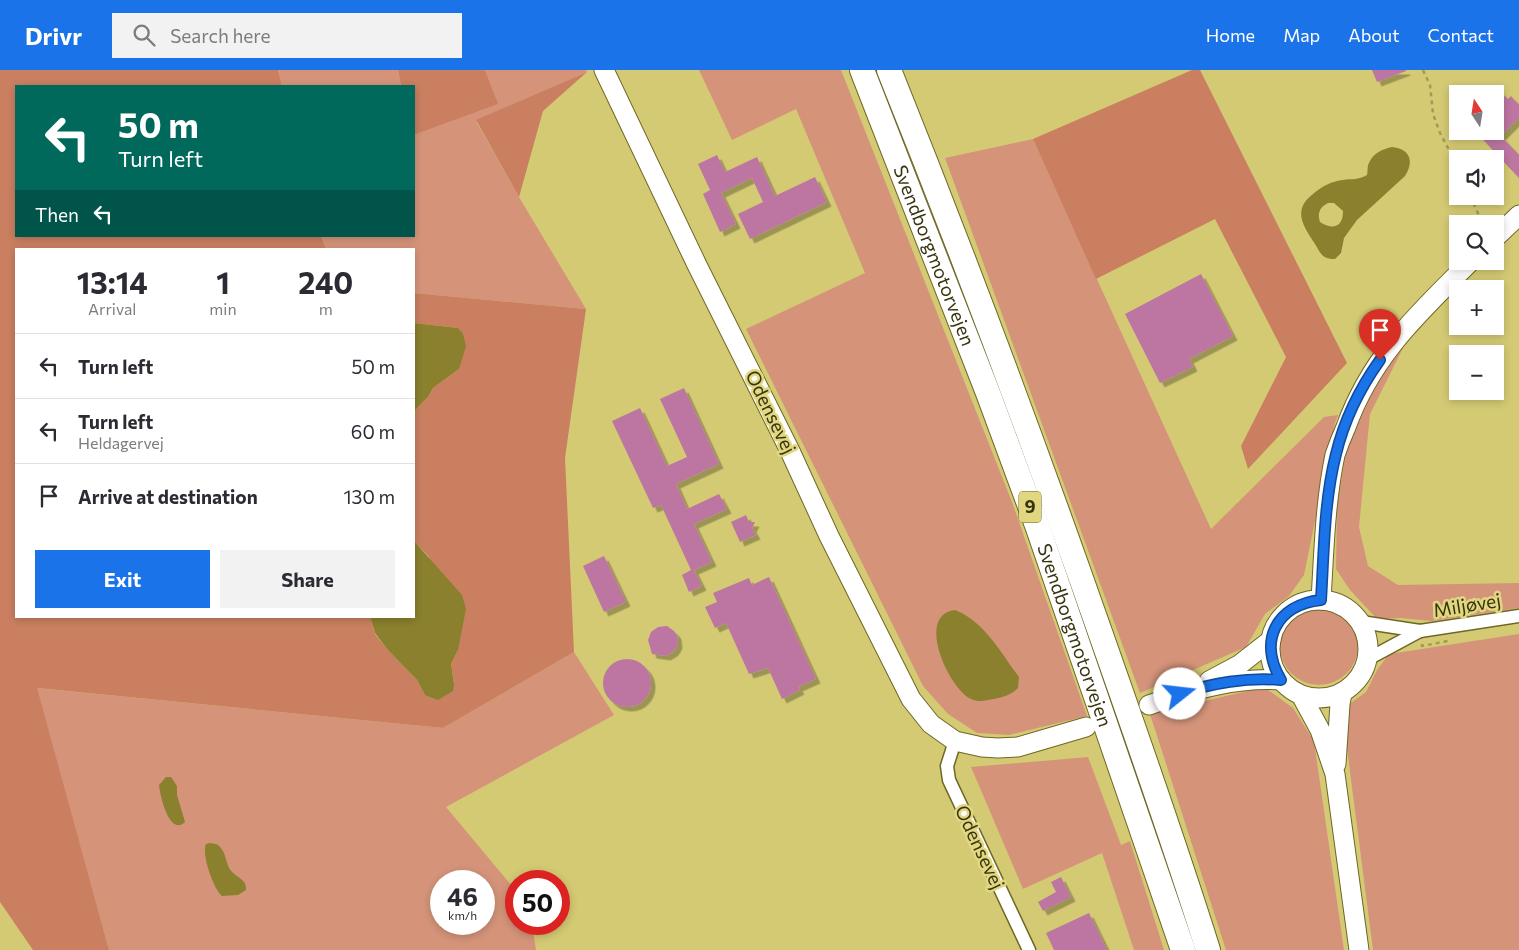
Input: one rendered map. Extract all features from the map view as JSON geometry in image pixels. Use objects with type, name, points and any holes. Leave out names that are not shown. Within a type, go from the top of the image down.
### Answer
[{"type":"highway","name":"Svendborgmotorvejen","points":[[862,70],[981,374],[1035,519],[1183,950]]},
{"type":"highway","name":"Svendborgmotorvejen","points":[[889,70],[934,182],[1061,522],[1121,692],[1208,950]]},
{"type":"main road","name":"Odensevej","points":[[604,70],[697,265],[910,699],[931,724],[955,741],[982,747],[1018,746],[1086,727]]},
{"type":"main road","points":[[1504,229],[1519,215]]},
{"type":"main road","points":[[1321,600],[1327,503],[1336,454],[1352,410],[1371,372],[1388,348],[1408,324],[1462,270]]},
{"type":"main road","points":[[1321,600],[1333,602],[1344,606],[1361,622],[1368,640],[1368,659],[1363,673],[1354,684],[1342,693],[1329,697],[1315,698],[1301,695],[1281,680],[1274,668],[1270,654],[1271,640],[1276,627],[1284,615],[1294,607],[1307,601],[1321,600]]},
{"type":"main road","points":[[1149,705],[1195,689],[1239,665],[1271,640]]},
{"type":"main road","points":[[1195,689],[1242,681],[1281,680]]},
{"type":"main road","points":[[1342,693],[1336,774],[1359,950]]},
{"type":"main road","points":[[1301,695],[1320,730],[1336,774]]},
{"type":"street","name":"Miljøvej","points":[[1361,622],[1420,631],[1519,616]]},
{"type":"street","name":"Miljøvej","points":[[1368,659],[1420,631]]},
{"type":"street","name":"Odensevej","points":[[955,741],[947,766],[949,780],[1029,950]]},
{"type":"path","points":[[1423,70],[1430,85],[1436,120],[1450,150]]},
{"type":"shaded area","points":[[0,70],[278,70],[282,85],[15,85],[15,237],[321,237],[326,248],[15,248],[15,618],[371,618],[375,634],[417,680],[425,695],[454,684],[451,664],[458,650],[429,557],[415,542],[415,412],[433,388],[459,369],[458,328],[415,323],[415,293],[586,309],[565,458],[574,652],[443,728],[37,688],[109,950],[33,950],[0,902]]},
{"type":"shaded area","points":[[278,70],[398,70],[401,85],[282,85]]},
{"type":"shaded area","points":[[398,70],[485,70],[498,104],[415,135],[415,85],[401,85]]},
{"type":"shaded area","points":[[485,70],[586,70],[587,72],[476,121],[586,309],[415,293],[415,248],[326,248],[321,237],[415,237],[415,135],[497,104]]},
{"type":"shaded area","points":[[699,70],[841,70],[1012,502],[1087,716],[1009,735],[977,733],[948,714],[923,686],[746,329],[865,273],[796,109],[732,140]]},
{"type":"shaded area","points":[[1192,70],[1200,70],[1347,363],[1248,469],[1241,446],[1286,357],[1215,219],[1096,279],[1033,139]]},
{"type":"shaded area","points":[[587,72],[543,111],[519,197],[476,120]]},
{"type":"shaded area","points":[[1033,139],[1211,529],[1324,417],[1338,415],[1304,575],[1289,596],[1265,614],[1246,647],[1140,693],[945,158]]},
{"type":"shaded area","points":[[1389,148],[1398,148],[1407,153],[1410,161],[1408,171],[1405,176],[1357,220],[1344,238],[1341,253],[1335,259],[1325,257],[1319,251],[1307,231],[1301,212],[1303,206],[1313,194],[1327,184],[1367,175],[1368,164],[1373,157]],"holes":[[[1328,203],[1334,203],[1343,211],[1343,217],[1336,226],[1324,225],[1319,219],[1321,208]]]},
{"type":"shaded area","points":[[415,323],[458,328],[463,334],[466,346],[459,369],[433,388],[428,397],[415,412]]},
{"type":"shaded area","points":[[1405,344],[1370,414],[1359,527],[1368,566],[1398,585],[1519,583],[1519,608],[1431,621],[1401,618],[1377,619],[1350,590],[1336,569],[1337,505],[1350,429],[1377,369]]},
{"type":"shaded area","points":[[415,542],[462,595],[466,609],[458,650],[451,664],[454,684],[453,691],[438,700],[425,695],[417,680],[387,649],[375,633],[371,618],[415,618]]},
{"type":"shaded area","points":[[1319,607],[1334,610],[1346,619],[1355,631],[1358,646],[1355,661],[1346,673],[1334,682],[1319,685],[1304,682],[1292,673],[1283,661],[1280,646],[1283,631],[1292,619],[1304,610]]},
{"type":"shaded area","points":[[955,610],[975,622],[983,630],[1019,677],[1018,688],[1010,694],[977,701],[963,693],[954,682],[940,653],[937,625],[943,615]]},
{"type":"shaded area","points":[[1519,634],[1519,950],[1373,950],[1345,733],[1345,707],[1366,692],[1377,670],[1389,654]]},
{"type":"shaded area","points":[[574,652],[614,715],[446,807],[505,878],[505,935],[534,935],[536,950],[109,950],[36,688],[443,728]]},
{"type":"shaded area","points":[[1264,687],[1293,708],[1314,741],[1344,950],[1226,950],[1150,714]]},
{"type":"shaded area","points":[[1088,757],[1121,845],[1130,841],[1164,950],[1134,950],[1102,853],[1023,889],[971,767]]},
{"type":"shaded area","points":[[166,777],[171,777],[177,786],[177,795],[185,822],[179,825],[174,824],[170,820],[161,797],[159,785]]},
{"type":"shaded area","points":[[206,844],[218,845],[222,850],[228,866],[232,872],[244,881],[246,890],[238,895],[222,896],[215,887],[205,856]]},
{"type":"building","points":[[1372,70],[1406,70],[1406,71],[1377,82]]},
{"type":"building","points":[[1504,95],[1508,99],[1511,96],[1519,105],[1519,118],[1504,133]]},
{"type":"building","points":[[1504,139],[1519,155],[1519,178],[1504,162],[1504,150],[1493,150],[1483,140]]},
{"type":"building","points":[[717,155],[725,172],[757,157],[775,196],[815,177],[827,202],[750,239],[738,214],[763,202],[752,178],[721,193],[736,224],[720,232],[703,194],[710,190],[698,164]]},
{"type":"building","points":[[1201,274],[1233,336],[1189,359],[1193,367],[1160,383],[1125,314]]},
{"type":"building","points":[[684,388],[719,464],[676,484],[687,509],[719,494],[727,509],[694,524],[712,562],[694,570],[702,586],[689,592],[682,575],[691,570],[661,505],[653,508],[612,421],[640,408],[667,466],[687,457],[660,399]]},
{"type":"building","points":[[746,515],[749,522],[755,522],[752,528],[756,535],[740,542],[731,522]]},
{"type":"building","points":[[604,556],[626,602],[604,612],[583,566]]},
{"type":"building","points":[[769,577],[816,679],[798,687],[800,690],[782,699],[768,668],[749,674],[726,623],[715,628],[705,607],[717,602],[713,593],[749,578],[752,585]]},
{"type":"building","points":[[667,626],[677,635],[678,644],[676,648],[666,656],[652,654],[648,640],[651,632],[658,627]]},
{"type":"building","points":[[622,659],[632,659],[641,663],[647,669],[650,674],[650,692],[641,703],[632,707],[622,707],[613,703],[607,697],[603,688],[603,678],[607,669],[613,663]]},
{"type":"building","points":[[1061,877],[1071,897],[1043,911],[1038,902],[1056,892],[1051,882]]},
{"type":"building","points":[[1089,913],[1107,950],[1054,950],[1046,933]]},
{"type":"route","points":[[1180,694],[1195,689],[1242,681],[1281,680],[1274,668],[1270,654],[1271,640],[1276,627],[1284,615],[1294,607],[1307,601],[1321,600],[1327,503],[1336,454],[1352,410],[1371,372],[1380,360]]}]
